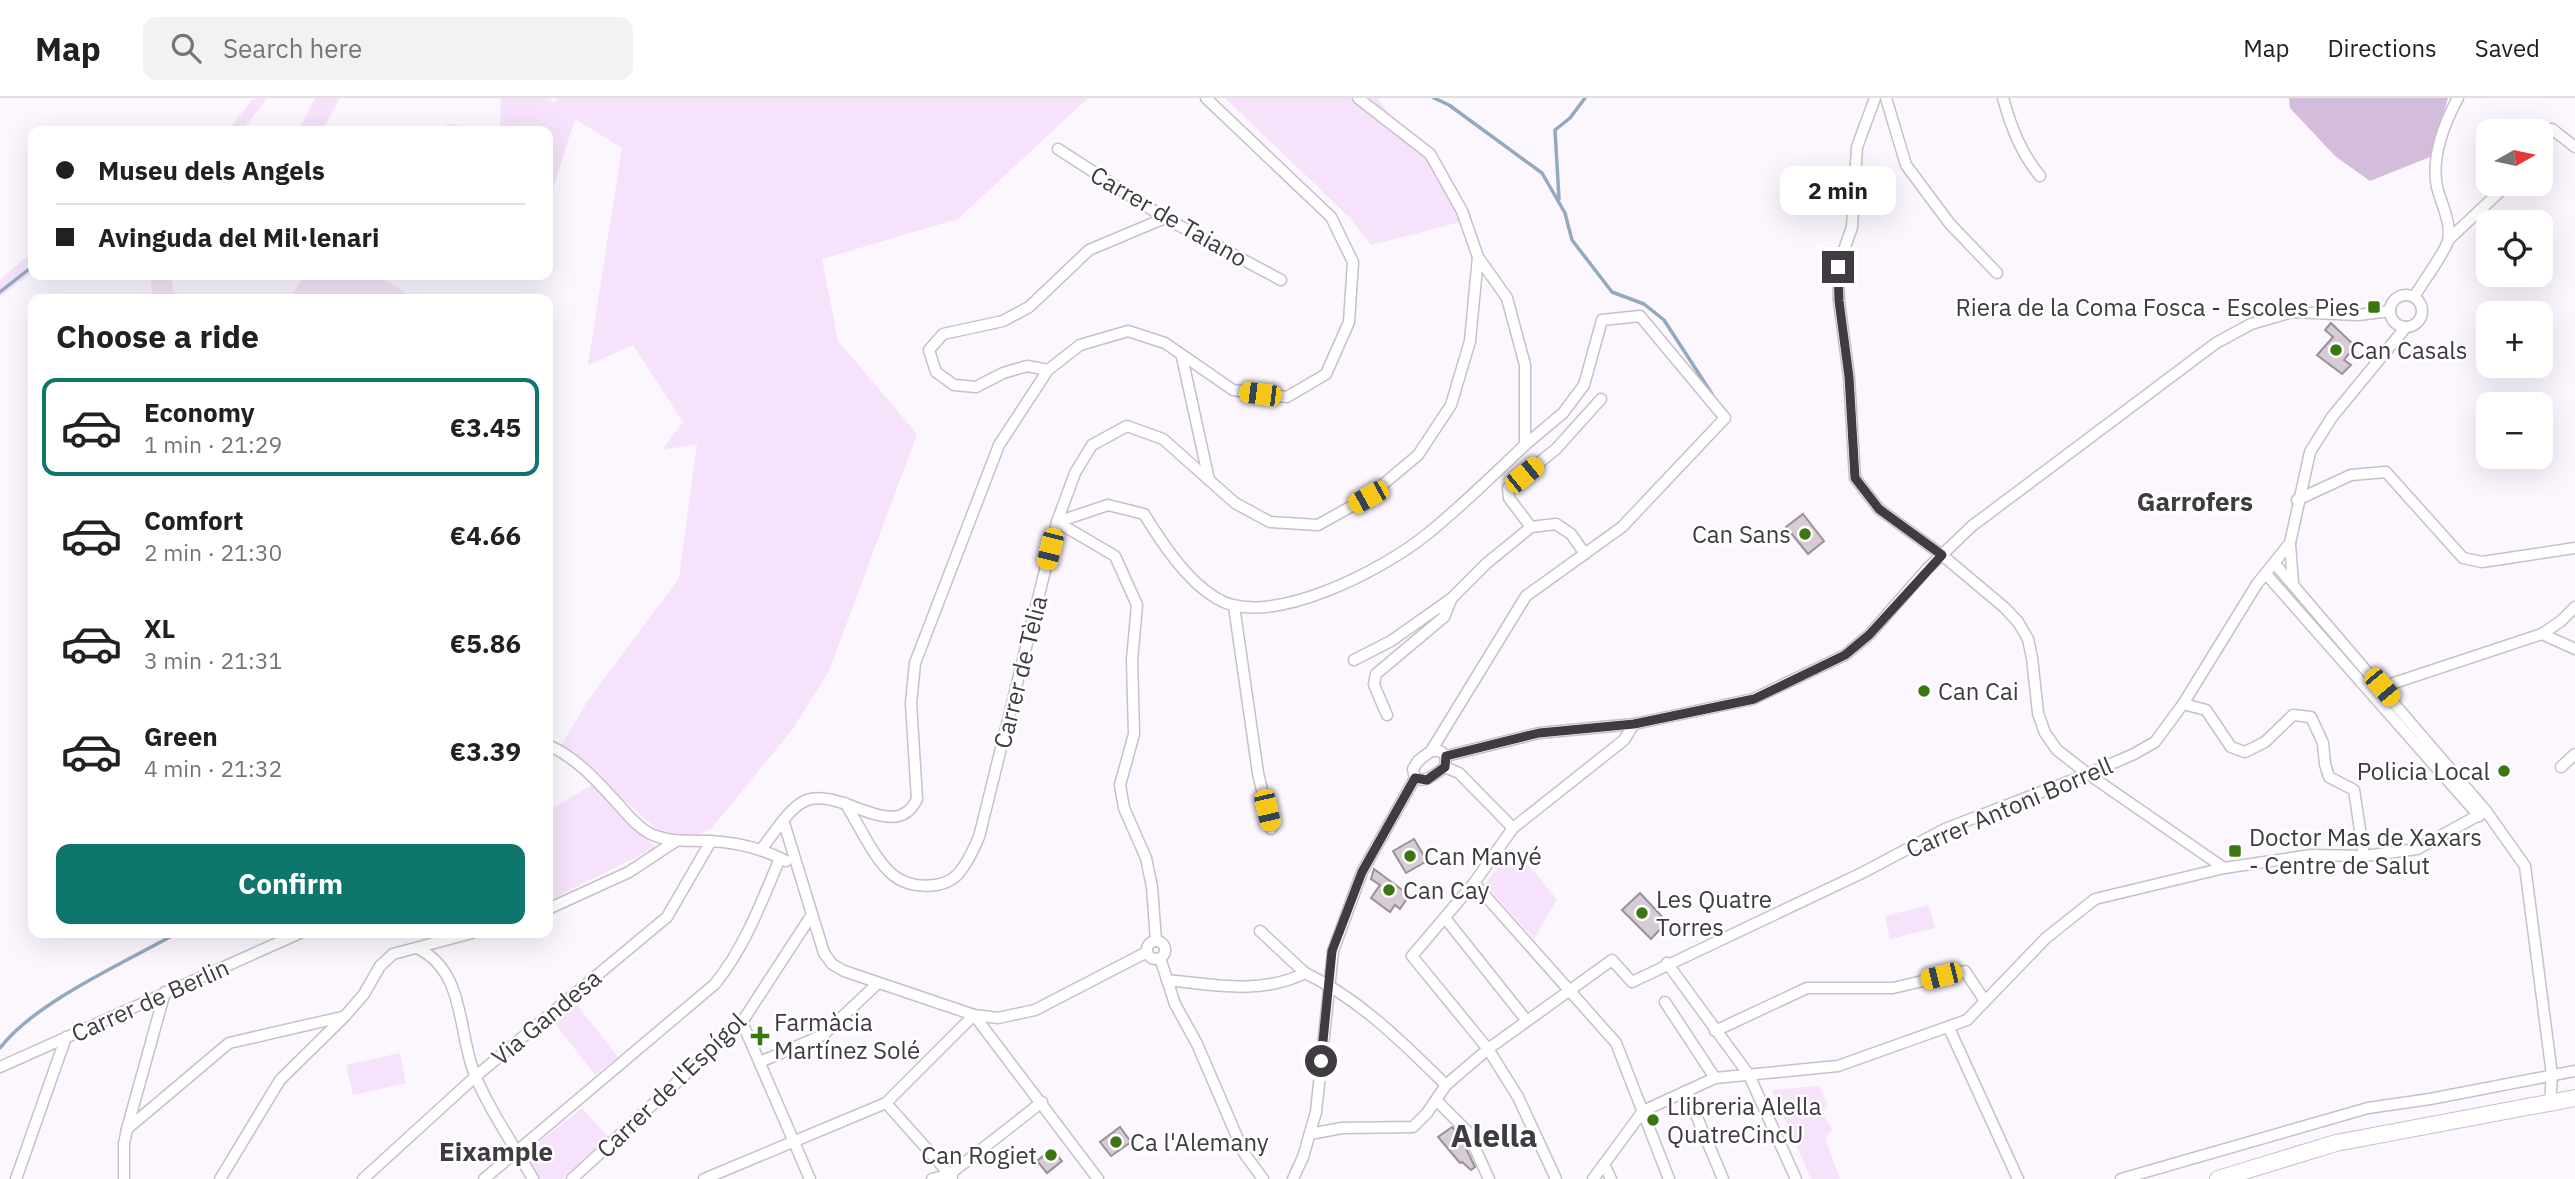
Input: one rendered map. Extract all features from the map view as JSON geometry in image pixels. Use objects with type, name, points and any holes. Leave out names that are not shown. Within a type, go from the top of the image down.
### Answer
[{"type":"main road","points":[[2218,1179],[2336,1143],[2575,1098]]},
{"type":"street","points":[[762,848],[793,808],[817,798],[845,803],[891,818],[912,810],[917,799],[911,703],[915,663],[999,445],[1048,370],[1080,345],[1128,331],[1165,343],[1233,390],[1287,397],[1326,374],[1349,322],[1353,262],[1331,217],[1206,98]]},
{"type":"street","name":"Carrer de Tèlia","points":[[845,803],[881,861],[894,876],[906,882],[921,887],[947,882],[957,876],[969,860],[979,837],[1057,523],[1076,473],[1092,445],[1127,426],[1163,439],[1235,503],[1270,522],[1318,525],[1368,497],[1418,455],[1451,405],[1470,341],[1478,257],[1462,211],[1430,155],[1358,98]]},
{"type":"street","points":[[1875,98],[1857,147],[1852,227],[1838,267],[1839,301],[1849,377],[1853,468],[1861,489],[1879,509],[1942,555],[2006,608],[2018,622],[2028,639],[2038,713],[2045,733],[2057,750],[2224,867]]},
{"type":"street","points":[[1886,98],[1890,104],[1906,165],[1950,224],[1997,274]]},
{"type":"street","points":[[2003,98],[2010,123],[2027,160],[2040,176]]},
{"type":"street","points":[[2448,240],[2447,220],[2436,184],[2438,147],[2449,113],[2458,98]]},
{"type":"street","points":[[2553,131],[2575,147]]},
{"type":"street","name":"Carrer de Taiano","points":[[1058,149],[1165,218],[1281,280]]},
{"type":"street","points":[[2414,297],[2448,240],[2495,196]]},
{"type":"street","points":[[1048,370],[1027,366],[1003,373],[975,387],[954,385],[936,372],[929,351],[943,334],[1003,321],[1029,307],[1089,250],[1165,218]]},
{"type":"street","points":[[1478,257],[1507,298],[1525,365],[1525,445]]},
{"type":"street","points":[[2294,586],[2290,543],[2310,452],[2332,417],[2406,327],[2421,318],[2422,309],[2414,297],[2405,295],[2396,299],[2390,311]]},
{"type":"street","points":[[1415,778],[1427,780],[1445,762],[1539,733],[1634,724],[1754,699],[1845,655],[1869,635],[1972,526],[2216,343],[2251,324],[2292,312],[2358,315],[2390,311]]},
{"type":"street","points":[[2390,311],[2397,324],[2406,327]]},
{"type":"street","points":[[1057,523],[1108,505],[1144,514],[1168,553],[1216,598],[1234,606],[1276,608],[1346,584],[1424,537],[1563,413],[1584,385],[1602,320],[1640,316],[1726,418],[1622,527],[1526,596],[1431,751],[1413,768],[1415,778],[1362,872],[1332,951],[1316,1112],[1293,1179]]},
{"type":"street","points":[[1182,357],[1209,482]]},
{"type":"street","points":[[1531,527],[1509,498],[1508,488],[1556,449],[1601,400]]},
{"type":"street","points":[[2298,500],[2351,475],[2386,472],[2463,558],[2482,562],[2575,548]]},
{"type":"street","points":[[1057,523],[1115,556],[1137,605],[1132,660],[1134,734],[1120,785],[1124,808],[1146,858],[1152,887],[1156,941]]},
{"type":"street","points":[[1354,660],[1391,641],[1452,598],[1487,563],[1531,527],[1556,524],[1571,534],[1585,554]]},
{"type":"street","name":"Carrer Antoni Borrell","points":[[1569,990],[1612,960],[1632,982],[1667,963],[1862,873],[1945,829],[2088,774],[2155,742],[2183,704],[2266,574],[2290,543]]},
{"type":"street","points":[[2275,564],[2382,687],[2525,866],[2552,1075],[2550,1102]]},
{"type":"street","points":[[2266,574],[2483,813]]},
{"type":"street","points":[[1387,715],[1374,684],[1376,674],[1444,617],[1452,598]]},
{"type":"street","points":[[1234,606],[1258,773],[1271,829]]},
{"type":"street","points":[[2382,687],[2542,634],[2575,607]]},
{"type":"street","points":[[2542,634],[2575,649]]},
{"type":"street","points":[[2183,704],[2206,710],[2231,747],[2245,752],[2265,742],[2293,715],[2311,718],[2323,743],[2329,777],[2354,790],[2364,856]]},
{"type":"street","points":[[1556,1179],[1518,1097],[1488,1049],[1412,957],[1474,883],[1513,828],[1624,740],[1634,724]]},
{"type":"street","points":[[553,747],[588,771],[636,823],[648,832],[676,841],[711,841],[762,848],[795,866]]},
{"type":"street","points":[[1431,751],[1440,751],[1445,762],[1513,828]]},
{"type":"street","points":[[2561,767],[2575,754]]},
{"type":"street","points":[[1593,1179],[1643,1111],[1715,1078],[1838,1066],[1967,1020],[2046,938],[2095,899],[2224,867],[2312,855],[2364,856],[2417,849],[2483,813]]},
{"type":"street","points":[[784,823],[795,866],[824,953],[832,964],[877,984],[974,1015],[998,1017],[1035,1010],[1147,952],[1149,944],[1156,941],[1161,942],[1165,951],[1160,958]]},
{"type":"street","points":[[553,907],[629,872],[676,841]]},
{"type":"street","name":"Via Gandesa","points":[[363,1179],[476,1076],[667,917],[711,841]]},
{"type":"street","points":[[484,1179],[715,984],[755,917],[780,858]]},
{"type":"street","points":[[1474,883],[1616,1043],[1669,1179]]},
{"type":"street","name":"Carrer de l'Espígol","points":[[572,1179],[742,1022],[811,916]]},
{"type":"street","points":[[1445,918],[1527,1021]]},
{"type":"street","points":[[1260,931],[1305,973],[1329,984],[1389,1030],[1446,1085]]},
{"type":"street","name":"Carrer de Berlin","points":[[0,1067],[289,938]]},
{"type":"street","points":[[220,1179],[280,1080],[345,1016],[363,994],[380,966],[393,954],[454,938]]},
{"type":"street","points":[[417,948],[431,954],[448,979],[464,1024],[476,1076],[533,1179]]},
{"type":"street","points":[[1147,952],[1152,958],[1160,958]]},
{"type":"street","points":[[1160,958],[1175,1004],[1197,1044],[1244,1153],[1263,1179]]},
{"type":"street","points":[[1667,963],[1749,1074],[1796,1179]]},
{"type":"street","points":[[1715,1031],[1807,988],[1893,988],[1965,971],[1985,1001]]},
{"type":"street","points":[[1167,980],[1237,988],[1287,982],[1305,973]]},
{"type":"street","points":[[760,1062],[823,1035],[877,984]]},
{"type":"street","points":[[1310,1134],[1342,1129],[1413,1127],[1446,1085],[1488,1049],[1569,990]]},
{"type":"street","points":[[124,1179],[127,1129],[165,992]]},
{"type":"street","points":[[1665,1002],[1715,1078]]},
{"type":"street","points":[[974,1015],[1098,1179]]},
{"type":"street","points":[[704,1179],[886,1103],[974,1015]]},
{"type":"street","points":[[127,1129],[229,1043],[345,1016]]},
{"type":"street","points":[[992,1037],[993,1025],[998,1017]]},
{"type":"street","points":[[742,1022],[810,1179]]},
{"type":"street","points":[[1949,1028],[2018,1179]]},
{"type":"street","points":[[16,1179],[66,1037]]},
{"type":"street","points":[[2122,1179],[2368,1108],[2430,1100],[2575,1071]]},
{"type":"street","points":[[1686,1091],[1723,1179]]},
{"type":"street","points":[[1436,1100],[1467,1131],[1489,1179]]},
{"type":"street","points":[[932,1179],[952,1176],[1042,1102]]},
{"type":"street","points":[[886,1103],[952,1176]]},
{"type":"street","points":[[1604,1164],[1611,1179]]},
{"type":"shaded area","points":[[267,98],[246,126],[231,126],[253,99]]},
{"type":"shaded area","points":[[315,98],[340,98],[325,126],[301,126]]},
{"type":"shaded area","points":[[501,98],[549,98],[554,102],[557,98],[1088,98],[958,219],[822,259],[838,341],[917,434],[829,671],[792,730],[712,828],[696,836],[663,834],[561,746],[587,702],[679,578],[697,444],[662,450],[683,422],[633,345],[588,365],[622,148],[575,119],[553,188],[553,126],[500,126]]},
{"type":"shaded area","points":[[1225,98],[1377,98],[1472,219],[1371,245],[1351,219]]},
{"type":"shaded area","points":[[2289,98],[2448,98],[2430,157],[2370,181],[2335,156],[2290,108]]},
{"type":"shaded area","points":[[28,255],[28,276],[0,297],[0,280]]},
{"type":"shaded area","points":[[151,280],[172,280],[174,294],[152,294]]},
{"type":"shaded area","points":[[301,280],[385,280],[406,294],[293,294]]},
{"type":"shaded area","points":[[592,785],[628,824],[656,847],[553,898],[553,808]]},
{"type":"shaded area","points":[[1513,847],[1557,899],[1534,939],[1485,884]]},
{"type":"shaded area","points":[[1929,905],[1935,928],[1890,939],[1885,916]]},
{"type":"shaded area","points":[[577,1005],[618,1057],[595,1075],[554,1022]]},
{"type":"shaded area","points":[[400,1053],[406,1083],[353,1095],[346,1065]]},
{"type":"shaded area","points":[[1819,1086],[1828,1105],[1821,1112],[1833,1130],[1825,1138],[1840,1179],[1811,1179],[1772,1090]]},
{"type":"shaded area","points":[[582,1108],[609,1138],[562,1179],[540,1179],[527,1156],[530,1149]]},
{"type":"building","name":"Can Casals","points":[[2331,323],[2355,346],[2344,360],[2351,365],[2342,374],[2317,355],[2333,337],[2325,330]]},
{"type":"building","name":"Can Sans","points":[[1803,514],[1824,541],[1808,554],[1786,527]]},
{"type":"building","name":"Can Manyé","points":[[1414,839],[1427,861],[1406,873],[1393,851]]},
{"type":"building","name":"Can Cay","points":[[1374,869],[1409,895],[1400,909],[1395,905],[1390,912],[1371,898],[1380,885],[1371,879]]},
{"type":"building","name":"Les Quatre Torres","points":[[1640,893],[1667,922],[1651,939],[1622,910]]},
{"type":"building","name":"Ca l'Alemany","points":[[1120,1127],[1131,1142],[1111,1156],[1100,1142]]},
{"type":"building","points":[[1452,1127],[1460,1136],[1475,1167],[1471,1170],[1460,1163],[1438,1137]]},
{"type":"building","name":"Can Rogiet","points":[[1052,1149],[1062,1161],[1047,1173],[1037,1161]]},
{"type":"waterway","points":[[1434,98],[1449,105],[1542,173],[1565,213],[1572,240],[1612,292],[1644,304],[1664,320],[1712,394]]},
{"type":"waterway","points":[[1559,199],[1555,130],[1570,118],[1585,98]]},
{"type":"waterway","points":[[0,292],[28,270]]},
{"type":"waterway","points":[[0,1048],[16,1031],[58,999],[168,938]]},
{"type":"place","name":"Riera de la Coma Fosca - Escoles Pies","points":[[2374,307]]},
{"type":"place","name":"Can Casals","points":[[2336,350]]},
{"type":"place","name":"Can Sans","points":[[1805,534]]},
{"type":"place","name":"Can Cai","points":[[1924,691]]},
{"type":"place","name":"Policia Local","points":[[2504,771]]},
{"type":"place","name":"Doctor Mas de Xaxars - Centre de Salut","points":[[2235,851]]},
{"type":"place","name":"Can Manyé","points":[[1410,856]]},
{"type":"place","name":"Can Cay","points":[[1389,890]]},
{"type":"place","name":"Les Quatre Torres","points":[[1642,913]]},
{"type":"place","name":"Farmàcia Martínez Solé","points":[[760,1036]]},
{"type":"place","name":"Llibreria Alella QuatreCincU","points":[[1653,1120]]},
{"type":"place","name":"Ca l'Alemany","points":[[1116,1142]]},
{"type":"place","name":"Can Rogiet","points":[[1051,1155]]},
{"type":"district","name":"Garrofers","points":[[2195,501]]},
{"type":"district","name":"Alella","points":[[1494,1135]]},
{"type":"district","name":"Eixample","points":[[496,1151]]},
{"type":"route","points":[[1321,1061],[1332,951],[1362,872],[1415,778],[1427,780],[1445,767],[1446,756],[1539,733],[1634,724],[1712,710],[1754,699],[1845,655],[1869,635],[1942,555],[1879,509],[1855,478],[1849,377],[1839,301],[1838,267]]}]
